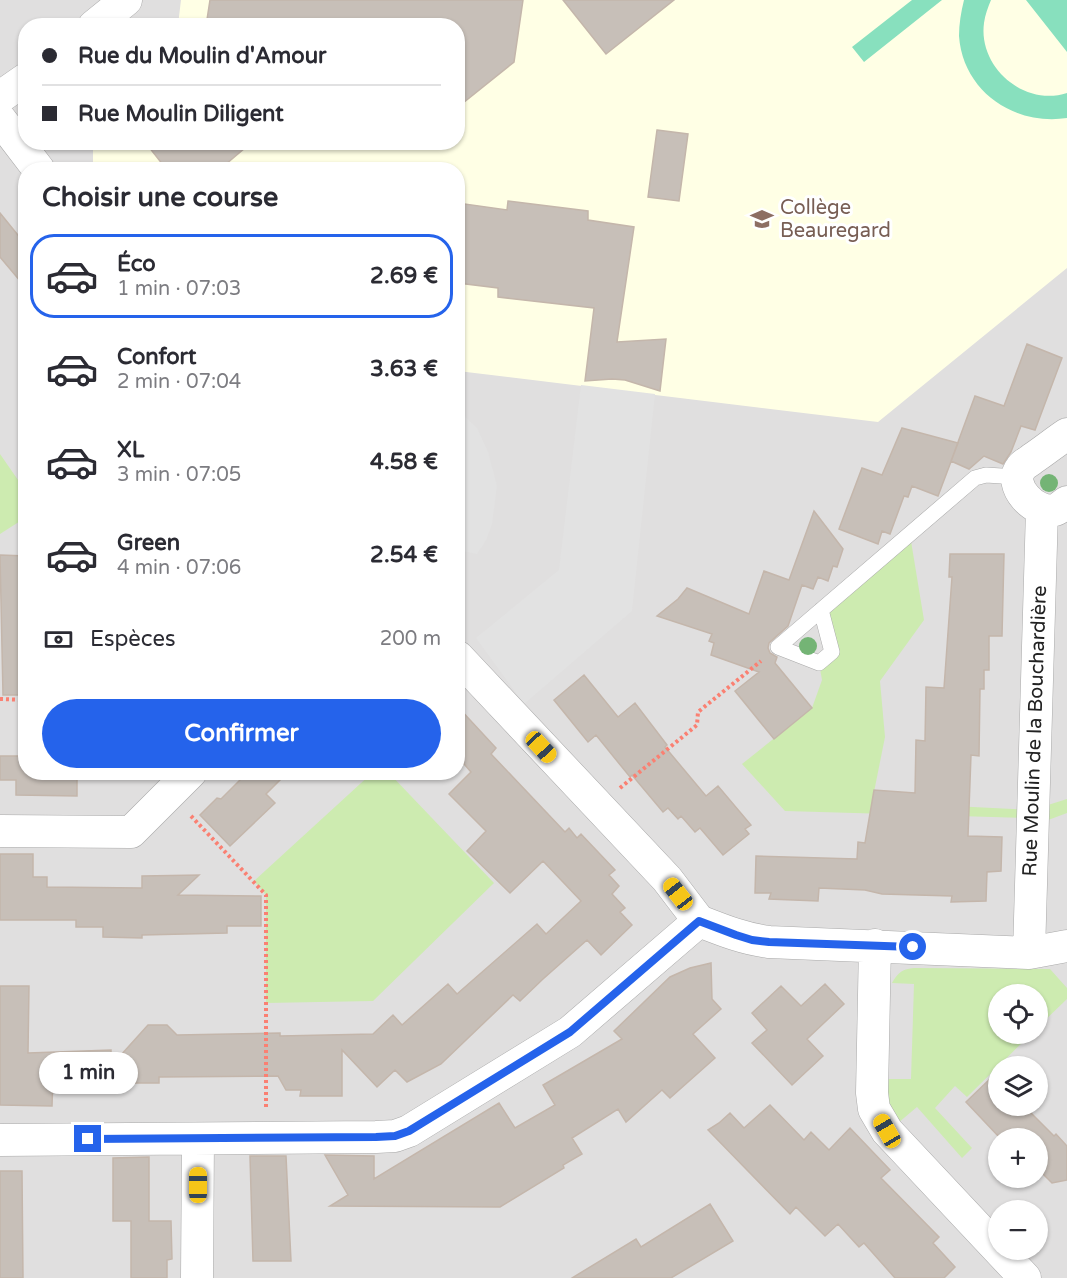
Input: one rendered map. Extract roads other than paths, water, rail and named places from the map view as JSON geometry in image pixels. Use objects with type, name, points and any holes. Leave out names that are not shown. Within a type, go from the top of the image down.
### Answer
[{"type":"street","points":[[104,18],[126,0]]},
{"type":"street","points":[[0,97],[18,85]]},
{"type":"street","points":[[0,119],[18,144]]},
{"type":"street","points":[[23,150],[33,162]]},
{"type":"street","points":[[1017,477],[1020,468],[1067,434]]},
{"type":"street","name":"Rue Moulin de la Bouchardière","points":[[1017,477],[1025,497],[1034,506],[1054,506],[1029,952]]},
{"type":"street","points":[[465,664],[667,879],[699,921],[752,940],[769,942],[1029,952],[1067,946]]},
{"type":"street","points":[[0,831],[130,832],[180,783]]},
{"type":"street","points":[[0,1140],[395,1136],[409,1131],[570,1032],[699,921]]},
{"type":"street","points":[[875,945],[872,1086],[874,1110],[887,1131],[1025,1278]]},
{"type":"street","points":[[197,1278],[198,1139]]},
{"type":"lane","points":[[821,610],[832,652],[819,663],[778,647],[821,610],[975,478],[986,475],[1017,477]]},
{"type":"place","name":"Collège Beauregard","points":[[762,219]]}]
